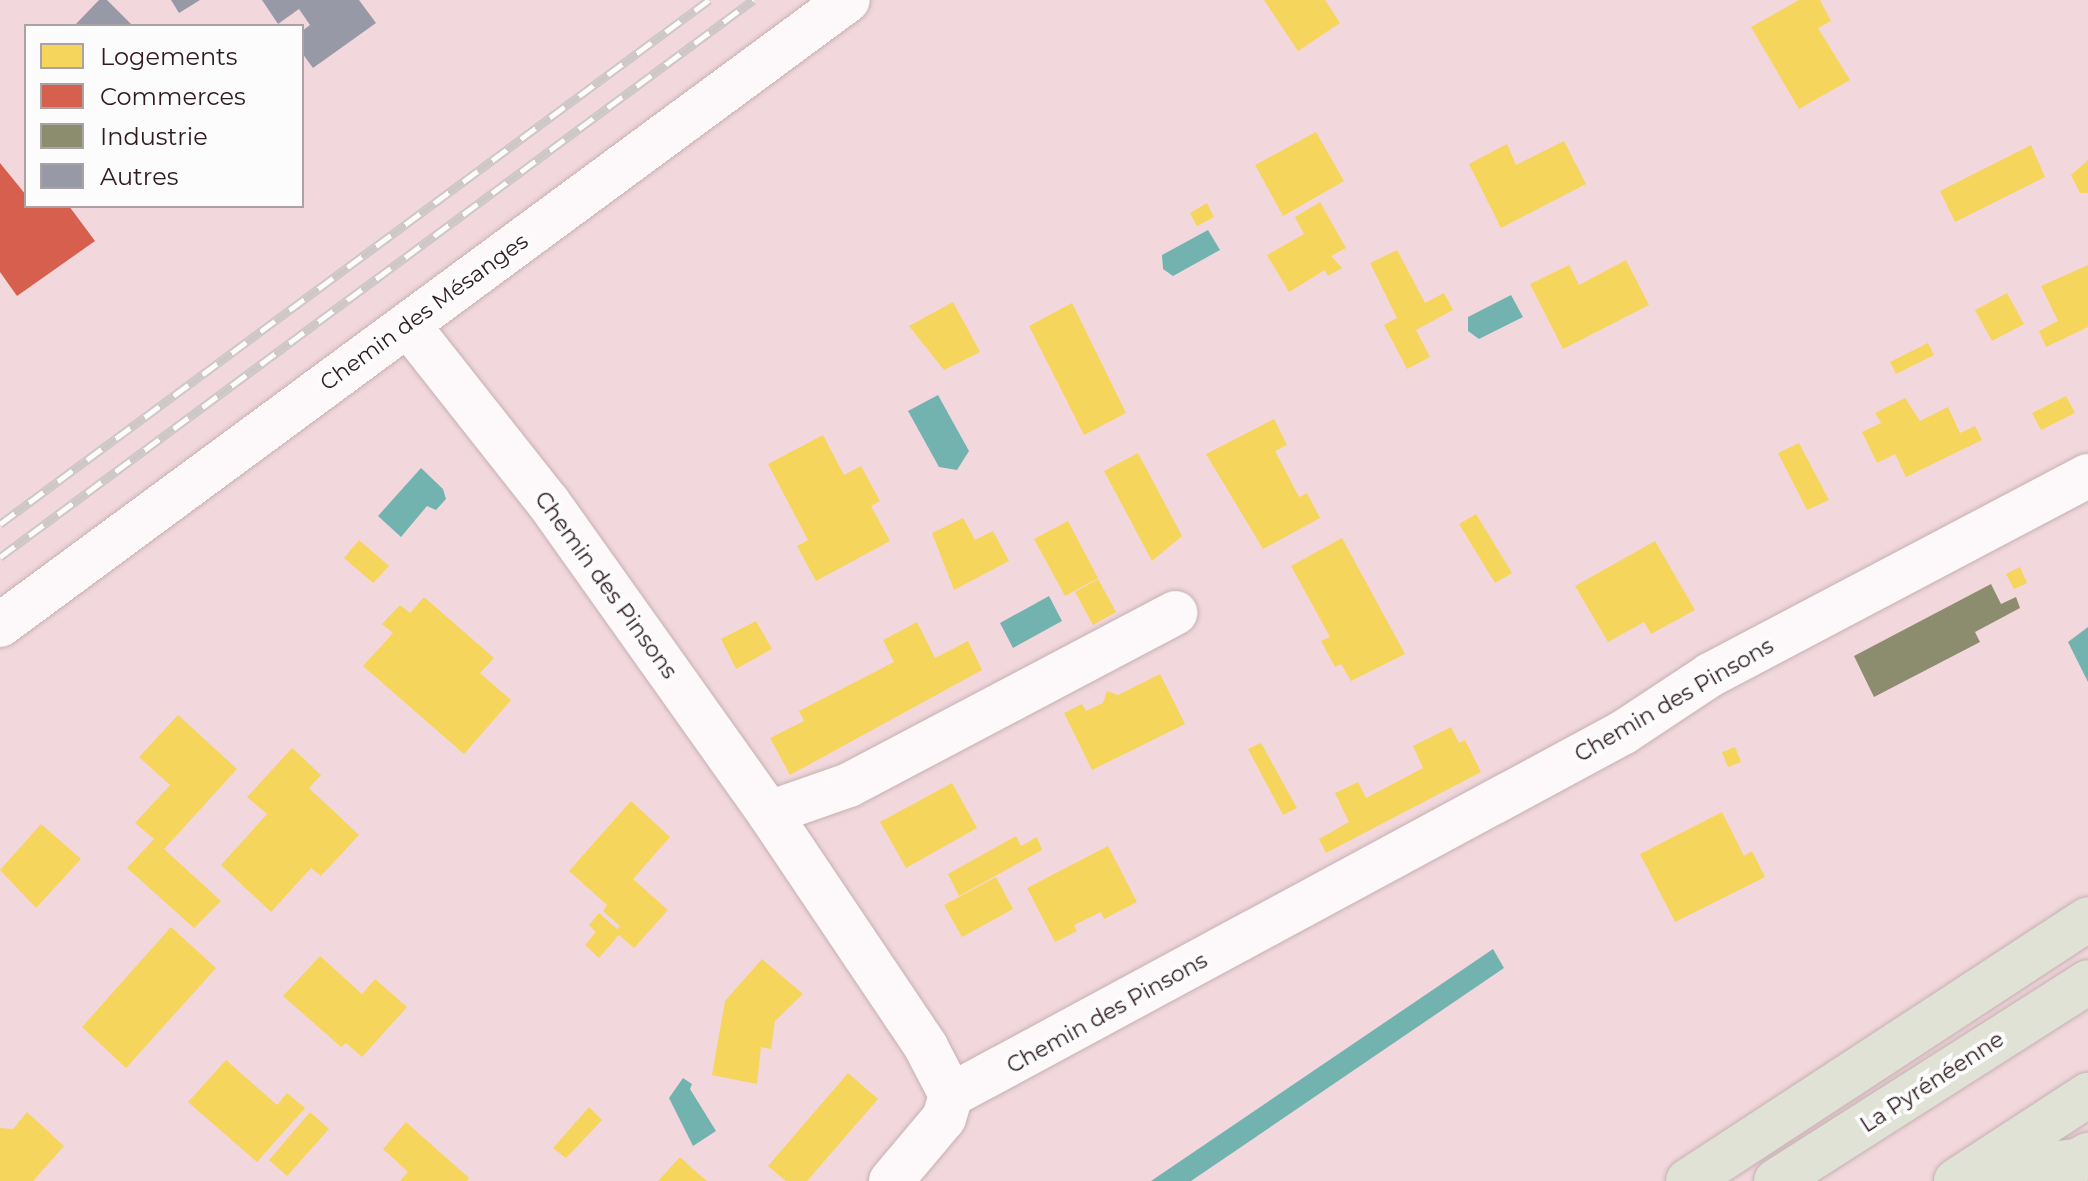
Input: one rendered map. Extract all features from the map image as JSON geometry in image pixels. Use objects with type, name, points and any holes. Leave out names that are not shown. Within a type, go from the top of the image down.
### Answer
[{"type":"highway","points":[[1688,1181],[2088,919]]},
{"type":"highway","name":"La Pyrénéenne","points":[[1776,1181],[2088,982]]},
{"type":"highway","points":[[1962,1177],[2088,1095]]},
{"type":"highway","points":[[1962,1177],[2077,1161],[2088,1155]]},
{"type":"street","name":"Chemin des Mésanges","points":[[0,625],[848,0]]},
{"type":"street","name":"Chemin des Pinsons","points":[[408,325],[548,502],[769,813],[926,1047],[951,1095],[1624,732],[1710,675],[2088,476]]},
{"type":"street","points":[[769,813],[849,785],[1175,613]]},
{"type":"street","points":[[891,1181],[944,1118],[951,1095]]},
{"type":"water","points":[[1208,230],[1220,250],[1173,276],[1163,269],[1162,255]]},
{"type":"water","points":[[1511,295],[1523,317],[1479,339],[1468,331],[1468,317]]},
{"type":"water","points":[[938,395],[969,451],[957,470],[939,467],[908,411]]},
{"type":"water","points":[[421,468],[443,489],[446,499],[436,510],[427,506],[401,537],[378,516]]},
{"type":"water","points":[[1049,596],[1062,621],[1013,648],[1000,623]]},
{"type":"water","points":[[2088,627],[2088,682],[2068,642]]},
{"type":"water","points":[[1493,949],[1504,968],[1191,1181],[1151,1181]]},
{"type":"water","points":[[683,1078],[692,1084],[690,1089],[716,1131],[693,1146],[669,1098]]},
{"type":"building: Logements","points":[[1264,0],[1325,0],[1340,23],[1298,51]]},
{"type":"building: Logements","points":[[1799,0],[1820,0],[1831,21],[1818,28],[1850,80],[1799,109],[1751,27]]},
{"type":"building: Logements","points":[[1316,132],[1344,181],[1283,216],[1255,165]]},
{"type":"building: Logements","points":[[1564,141],[1586,184],[1501,228],[1469,164],[1507,144],[1516,165]]},
{"type":"building: Logements","points":[[2031,145],[2045,177],[1955,222],[1940,191]]},
{"type":"building: Logements","points":[[2088,160],[2088,193],[2080,193],[2071,175]]},
{"type":"building: Logements","points":[[1320,202],[1346,248],[1331,256],[1342,268],[1328,276],[1325,270],[1289,292],[1267,255],[1304,234],[1295,217]]},
{"type":"building: Logements","points":[[1207,203],[1214,217],[1197,226],[1190,213]]},
{"type":"building: Logements","points":[[1397,250],[1425,303],[1444,293],[1453,310],[1416,330],[1430,357],[1407,369],[1384,325],[1397,318],[1370,263]]},
{"type":"building: Logements","points":[[1626,260],[1649,305],[1563,349],[1530,284],[1569,265],[1579,285]]},
{"type":"building: Logements","points":[[2088,265],[2088,327],[2046,347],[2039,331],[2058,321],[2041,286]]},
{"type":"building: Logements","points":[[2007,293],[2024,324],[1992,341],[1975,310]]},
{"type":"building: Logements","points":[[953,302],[980,352],[944,370],[909,326]]},
{"type":"building: Logements","points":[[1072,303],[1126,413],[1084,435],[1029,326]]},
{"type":"building: Logements","points":[[1928,343],[1934,355],[1896,374],[1890,362]]},
{"type":"building: Logements","points":[[2066,396],[2075,413],[2041,430],[2032,413]]},
{"type":"building: Logements","points":[[1905,398],[1920,421],[1948,407],[1960,433],[1975,426],[1982,440],[1906,477],[1895,454],[1877,463],[1862,432],[1881,423],[1875,413]]},
{"type":"building: Logements","points":[[1274,419],[1287,445],[1275,451],[1299,497],[1307,493],[1320,518],[1263,549],[1206,454]]},
{"type":"building: Logements","points":[[823,435],[844,475],[861,466],[880,501],[871,506],[890,541],[816,581],[797,546],[808,540],[768,464]]},
{"type":"building: Logements","points":[[1799,443],[1829,500],[1807,510],[1778,453]]},
{"type":"building: Logements","points":[[1138,453],[1182,536],[1152,561],[1104,471]]},
{"type":"building: Logements","points":[[1476,514],[1512,573],[1495,583],[1459,524]]},
{"type":"building: Logements","points":[[963,518],[975,540],[993,531],[1009,561],[954,590],[932,533]]},
{"type":"building: Logements","points":[[1068,521],[1098,578],[1065,596],[1034,539]]},
{"type":"building: Logements","points":[[1342,538],[1405,654],[1351,681],[1341,664],[1335,667],[1321,641],[1330,637],[1291,566]]},
{"type":"building: Logements","points":[[359,540],[389,566],[373,583],[344,558]]},
{"type":"building: Logements","points":[[1655,541],[1695,610],[1651,634],[1644,622],[1608,642],[1575,586]]},
{"type":"building: Logements","points":[[2020,567],[2027,583],[2014,589],[2006,574]]},
{"type":"building: Logements","points":[[1098,579],[1116,612],[1093,625],[1075,592]]},
{"type":"building: Logements","points":[[424,597],[494,658],[480,673],[511,700],[464,754],[363,666],[393,633],[382,624],[400,605],[410,613]]},
{"type":"building: Logements","points":[[756,621],[772,649],[736,669],[721,639]]},
{"type":"building: Logements","points":[[917,622],[935,658],[968,641],[982,670],[790,775],[770,738],[804,721],[799,711],[894,662],[883,640]]},
{"type":"building: Logements","points":[[1160,674],[1185,724],[1092,770],[1064,713],[1082,704],[1086,711],[1103,703],[1107,691],[1118,695]]},
{"type":"building: Logements","points":[[178,715],[237,769],[164,849],[221,901],[194,928],[127,868],[154,839],[135,823],[170,785],[139,757]]},
{"type":"building: Logements","points":[[1451,727],[1459,743],[1465,740],[1481,772],[1326,853],[1319,839],[1349,822],[1335,793],[1358,782],[1366,798],[1423,768],[1413,746]]},
{"type":"building: Logements","points":[[1261,743],[1297,808],[1283,815],[1248,749]]},
{"type":"building: Logements","points":[[1735,747],[1741,762],[1728,767],[1722,752]]},
{"type":"building: Logements","points":[[292,748],[321,775],[309,788],[359,835],[321,876],[311,868],[271,912],[221,865],[267,814],[247,797]]},
{"type":"building: Logements","points":[[952,783],[977,828],[906,868],[880,822]]},
{"type":"building: Logements","points":[[631,801],[670,837],[633,879],[668,910],[634,948],[619,935],[599,958],[585,945],[596,932],[589,925],[599,913],[617,929],[620,926],[603,911],[607,905],[569,871]]},
{"type":"building: Logements","points":[[1722,812],[1744,856],[1752,851],[1765,877],[1675,922],[1640,854]]},
{"type":"building: Logements","points":[[41,824],[81,859],[36,908],[0,870]]},
{"type":"building: Logements","points":[[1016,836],[1021,846],[1037,837],[1042,850],[959,896],[948,874]]},
{"type":"building: Logements","points":[[1108,846],[1137,902],[1104,919],[1101,912],[1074,925],[1077,931],[1055,942],[1027,888]]},
{"type":"building: Logements","points":[[996,877],[1013,909],[962,937],[944,905]]},
{"type":"building: Logements","points":[[171,927],[216,968],[126,1068],[82,1027]]},
{"type":"building: Logements","points":[[320,956],[362,994],[375,979],[407,1007],[362,1057],[346,1043],[341,1047],[283,996]]},
{"type":"building: Logements","points":[[762,959],[803,994],[775,1021],[771,1049],[761,1047],[757,1084],[712,1075],[725,1001]]},
{"type":"building: Logements","points":[[226,1060],[277,1105],[287,1093],[305,1108],[257,1162],[188,1102]]},
{"type":"building: Logements","points":[[848,1073],[878,1099],[807,1181],[786,1181],[768,1166]]},
{"type":"building: Logements","points":[[589,1107],[602,1120],[566,1158],[553,1148]]},
{"type":"building: Logements","points":[[27,1112],[64,1146],[33,1181],[0,1181],[0,1128],[13,1129]]},
{"type":"building: Logements","points":[[310,1112],[329,1129],[287,1176],[269,1160]]},
{"type":"building: Logements","points":[[406,1122],[469,1178],[467,1181],[400,1181],[408,1172],[383,1149]]},
{"type":"building: Logements","points":[[680,1157],[694,1170],[707,1181],[658,1181]]},
{"type":"building: Commerces","points":[[0,163],[24,193],[24,208],[70,208],[95,241],[17,296],[0,272]]},
{"type":"building: Industrie","points":[[1991,584],[2001,604],[2016,597],[2020,608],[1975,632],[1980,642],[1874,697],[1854,656]]},
{"type":"building: Autres","points":[[99,0],[107,0],[131,24],[76,24]]},
{"type":"building: Autres","points":[[171,0],[200,0],[179,13]]},
{"type":"building: Autres","points":[[262,0],[359,0],[376,23],[313,68],[304,56],[304,30],[310,25],[299,9],[278,24]]},
{"type":"railway","points":[[0,524],[709,0]]},
{"type":"railway","points":[[0,557],[753,0]]}]
